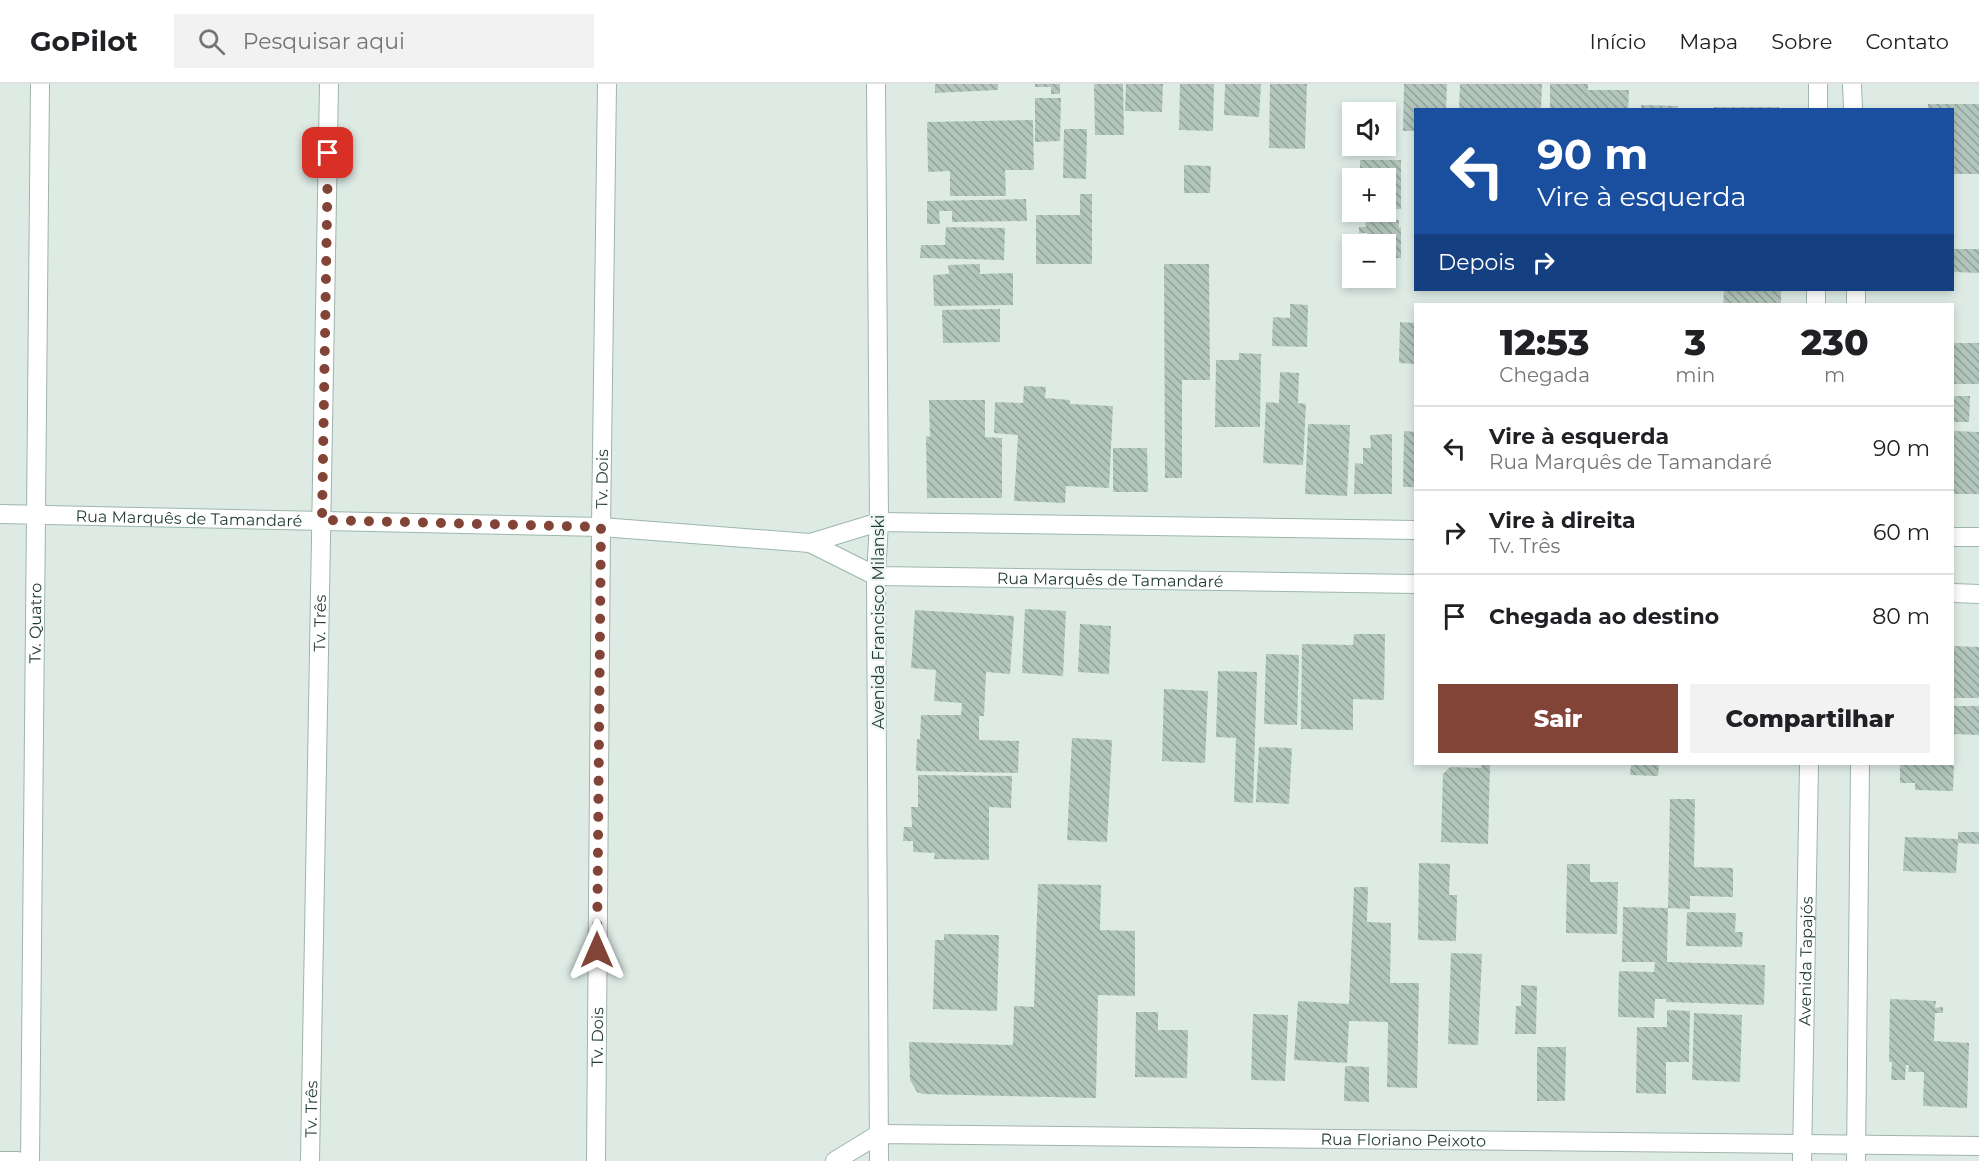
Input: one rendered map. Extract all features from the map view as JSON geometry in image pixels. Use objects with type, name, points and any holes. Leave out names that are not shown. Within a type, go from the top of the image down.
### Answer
[{"type":"street","name":"Tv. Quatro","points":[[30,1161],[40,84]]},
{"type":"street","name":"Tv. Três","points":[[310,1161],[329,84]]},
{"type":"street","name":"Tv. Dois","points":[[596,1161],[607,84]]},
{"type":"street","name":"Avenida Francisco Milanski","points":[[876,84],[879,1161]]},
{"type":"street","points":[[1818,84],[1818,108]]},
{"type":"street","points":[[1852,84],[1852,108]]},
{"type":"street","name":"Rua Marquês de Tamandaré","points":[[0,514],[601,527],[810,543],[879,522],[1414,530]]},
{"type":"street","points":[[1954,537],[1979,537]]},
{"type":"street","name":"Rua Marquês de Tamandaré","points":[[810,543],[876,576],[1414,584]]},
{"type":"street","points":[[1954,593],[1979,594]]},
{"type":"street","name":"Avenida Tapajós","points":[[1802,1153],[1809,765]]},
{"type":"street","points":[[1856,1153],[1860,765]]},
{"type":"street","points":[[835,1161],[879,1134]]},
{"type":"street","name":"Rua Floriano Peixoto","points":[[879,1134],[1802,1153],[1856,1153],[1979,1146]]},
{"type":"street","points":[[0,1161],[18,1161]]},
{"type":"building","points":[[935,84],[998,84],[998,90],[935,93]]},
{"type":"building","points":[[1035,84],[1060,84],[1060,94],[1051,94],[1051,87],[1035,87]]},
{"type":"building","points":[[1094,84],[1123,84],[1124,135],[1095,135]]},
{"type":"building","points":[[1126,84],[1163,84],[1162,112],[1125,111]]},
{"type":"building","points":[[1180,84],[1214,84],[1213,131],[1179,130]]},
{"type":"building","points":[[1225,84],[1261,84],[1259,117],[1224,115]]},
{"type":"building","points":[[1270,84],[1307,84],[1305,149],[1269,148]]},
{"type":"building","points":[[1404,84],[1447,84],[1446,108],[1414,108],[1414,131],[1403,131]]},
{"type":"building","points":[[1460,84],[1542,84],[1541,108],[1459,108]]},
{"type":"building","points":[[1550,84],[1588,84],[1588,90],[1629,90],[1628,108],[1550,108]]},
{"type":"building","points":[[1035,98],[1061,98],[1060,141],[1035,142]]},
{"type":"building","points":[[1928,104],[1979,104],[1979,174],[1954,174],[1954,108],[1928,108]]},
{"type":"building","points":[[1641,105],[1678,106],[1678,108],[1641,108]]},
{"type":"building","points":[[1714,107],[1779,107],[1779,108]]},
{"type":"building","points":[[1033,120],[1034,170],[1005,170],[1006,196],[950,196],[950,171],[928,172],[927,122]]},
{"type":"building","points":[[1064,129],[1087,129],[1086,179],[1063,178]]},
{"type":"building","points":[[1360,160],[1401,160],[1401,209],[1396,209],[1396,168],[1360,168]]},
{"type":"building","points":[[1184,165],[1211,166],[1210,193],[1184,193]]},
{"type":"building","points":[[1080,194],[1092,194],[1092,264],[1036,264],[1036,215],[1080,215]]},
{"type":"building","points":[[1026,199],[1027,221],[952,222],[952,211],[939,211],[940,224],[927,224],[927,201]]},
{"type":"building","points":[[1399,220],[1401,258],[1396,258],[1396,234],[1359,233],[1359,227],[1366,227],[1365,222],[1396,222]]},
{"type":"building","points":[[946,227],[1005,228],[1004,260],[920,258],[921,245],[945,245]]},
{"type":"building","points":[[1954,249],[1979,249],[1979,273],[1954,272]]},
{"type":"building","points":[[980,264],[980,274],[1013,273],[1013,305],[934,306],[933,275],[949,274],[948,265]]},
{"type":"building","points":[[1164,264],[1209,264],[1210,380],[1182,380],[1182,478],[1165,478]]},
{"type":"building","points":[[1724,291],[1781,291],[1781,303],[1723,303]]},
{"type":"building","points":[[1290,304],[1308,305],[1307,347],[1272,346],[1273,317],[1290,318]]},
{"type":"building","points":[[1000,309],[1000,342],[943,343],[942,310]]},
{"type":"building","points":[[1400,322],[1414,323],[1414,364],[1399,363]]},
{"type":"building","points":[[1954,343],[1979,343],[1979,384],[1954,384]]},
{"type":"building","points":[[1239,353],[1261,354],[1260,427],[1215,427],[1216,360],[1239,360]]},
{"type":"building","points":[[1280,372],[1299,373],[1298,403],[1306,404],[1303,465],[1263,463],[1266,402],[1279,403]]},
{"type":"building","points":[[1024,386],[1046,387],[1045,398],[1070,400],[1070,404],[1113,406],[1109,488],[1066,486],[1065,503],[1014,501],[1018,435],[994,433],[995,402],[1023,403]]},
{"type":"building","points":[[1954,396],[1970,396],[1969,422],[1954,422]]},
{"type":"building","points":[[929,400],[985,400],[985,437],[1002,438],[1002,498],[927,498],[926,436],[930,437]]},
{"type":"building","points":[[1308,424],[1350,425],[1347,496],[1305,494]]},
{"type":"building","points":[[1404,431],[1414,432],[1414,487],[1403,487]]},
{"type":"building","points":[[1954,431],[1979,432],[1979,494],[1954,494]]},
{"type":"building","points":[[1392,434],[1392,494],[1354,494],[1355,463],[1363,464],[1363,448],[1371,448],[1370,435]]},
{"type":"building","points":[[1113,448],[1147,448],[1148,492],[1113,492]]},
{"type":"building","points":[[1025,609],[1066,611],[1063,676],[1022,673]]},
{"type":"building","points":[[915,610],[1014,616],[1010,674],[986,672],[984,716],[979,716],[979,740],[1019,741],[1018,773],[916,771],[917,739],[920,739],[921,715],[961,715],[962,703],[934,701],[936,670],[911,668]]},
{"type":"building","points":[[1080,624],[1111,626],[1109,674],[1078,672]]},
{"type":"building","points":[[1354,634],[1385,634],[1384,700],[1353,699],[1353,730],[1301,729],[1302,644],[1353,645]]},
{"type":"building","points":[[1954,646],[1979,647],[1979,698],[1954,698]]},
{"type":"building","points":[[1266,654],[1299,655],[1297,725],[1264,724]]},
{"type":"building","points":[[1218,671],[1257,672],[1253,803],[1234,802],[1236,738],[1216,737]]},
{"type":"building","points":[[1164,689],[1208,691],[1205,763],[1162,761]]},
{"type":"building","points":[[1954,706],[1979,706],[1979,735],[1954,734]]},
{"type":"building","points":[[1072,738],[1112,740],[1107,842],[1067,840]]},
{"type":"building","points":[[1259,747],[1292,748],[1289,804],[1256,802]]},
{"type":"building","points":[[1482,765],[1490,765],[1488,844],[1441,842],[1443,774],[1450,767],[1481,768]]},
{"type":"building","points":[[1631,765],[1659,765],[1658,776],[1630,775]]},
{"type":"building","points":[[1900,765],[1954,765],[1953,791],[1915,790],[1915,783],[1900,783]]},
{"type":"building","points":[[918,775],[1012,776],[1011,808],[989,807],[989,860],[934,859],[935,853],[913,852],[913,841],[903,841],[904,827],[912,827],[911,807],[918,807]]},
{"type":"building","points":[[1670,799],[1695,799],[1694,867],[1733,868],[1733,897],[1690,896],[1690,909],[1668,908]]},
{"type":"building","points":[[1958,832],[1979,832],[1979,844],[1958,843],[1956,873],[1903,871],[1905,837],[1958,839]]},
{"type":"building","points":[[1419,863],[1450,864],[1449,895],[1457,895],[1456,941],[1418,940]]},
{"type":"building","points":[[1567,864],[1590,864],[1590,882],[1618,882],[1617,934],[1566,933]]},
{"type":"building","points":[[1038,884],[1101,885],[1100,930],[1135,931],[1135,996],[1098,995],[1096,1098],[917,1092],[910,1080],[909,1042],[1013,1045],[1014,1006],[1034,1007]]},
{"type":"building","points":[[1354,887],[1368,887],[1367,922],[1391,923],[1390,983],[1419,983],[1417,1088],[1387,1087],[1388,1022],[1349,1021],[1347,1063],[1294,1060],[1298,1001],[1349,1004]]},
{"type":"building","points":[[1623,907],[1668,908],[1667,962],[1765,965],[1764,1005],[1666,1002],[1666,999],[1655,999],[1654,1018],[1618,1017],[1619,971],[1654,972],[1655,962],[1622,962]]},
{"type":"building","points":[[1687,912],[1736,913],[1735,932],[1743,932],[1742,947],[1686,946]]},
{"type":"building","points":[[944,934],[999,935],[997,1011],[933,1009],[935,940],[944,940]]},
{"type":"building","points":[[1451,953],[1482,954],[1478,1045],[1448,1044]]},
{"type":"building","points":[[1521,985],[1537,986],[1536,1034],[1515,1034],[1516,1006],[1521,1006]]},
{"type":"building","points":[[1890,999],[1936,1001],[1935,1008],[1943,1007],[1943,1013],[1935,1013],[1934,1041],[1969,1043],[1967,1108],[1923,1106],[1924,1072],[1908,1072],[1909,1065],[1906,1065],[1905,1080],[1891,1080]]},
{"type":"building","points":[[1667,1010],[1690,1011],[1689,1062],[1666,1062],[1666,1094],[1636,1093],[1637,1027],[1667,1027]]},
{"type":"building","points":[[1136,1012],[1158,1012],[1158,1030],[1188,1030],[1187,1078],[1135,1077]]},
{"type":"building","points":[[1694,1013],[1742,1015],[1740,1082],[1692,1080]]},
{"type":"building","points":[[1253,1014],[1288,1015],[1285,1081],[1251,1080]]},
{"type":"building","points":[[1537,1047],[1566,1047],[1565,1101],[1537,1101]]},
{"type":"building","points":[[1345,1066],[1369,1067],[1369,1102],[1344,1101]]},
{"type":"route","points":[[328,153],[322,520],[601,527],[597,950]]}]
